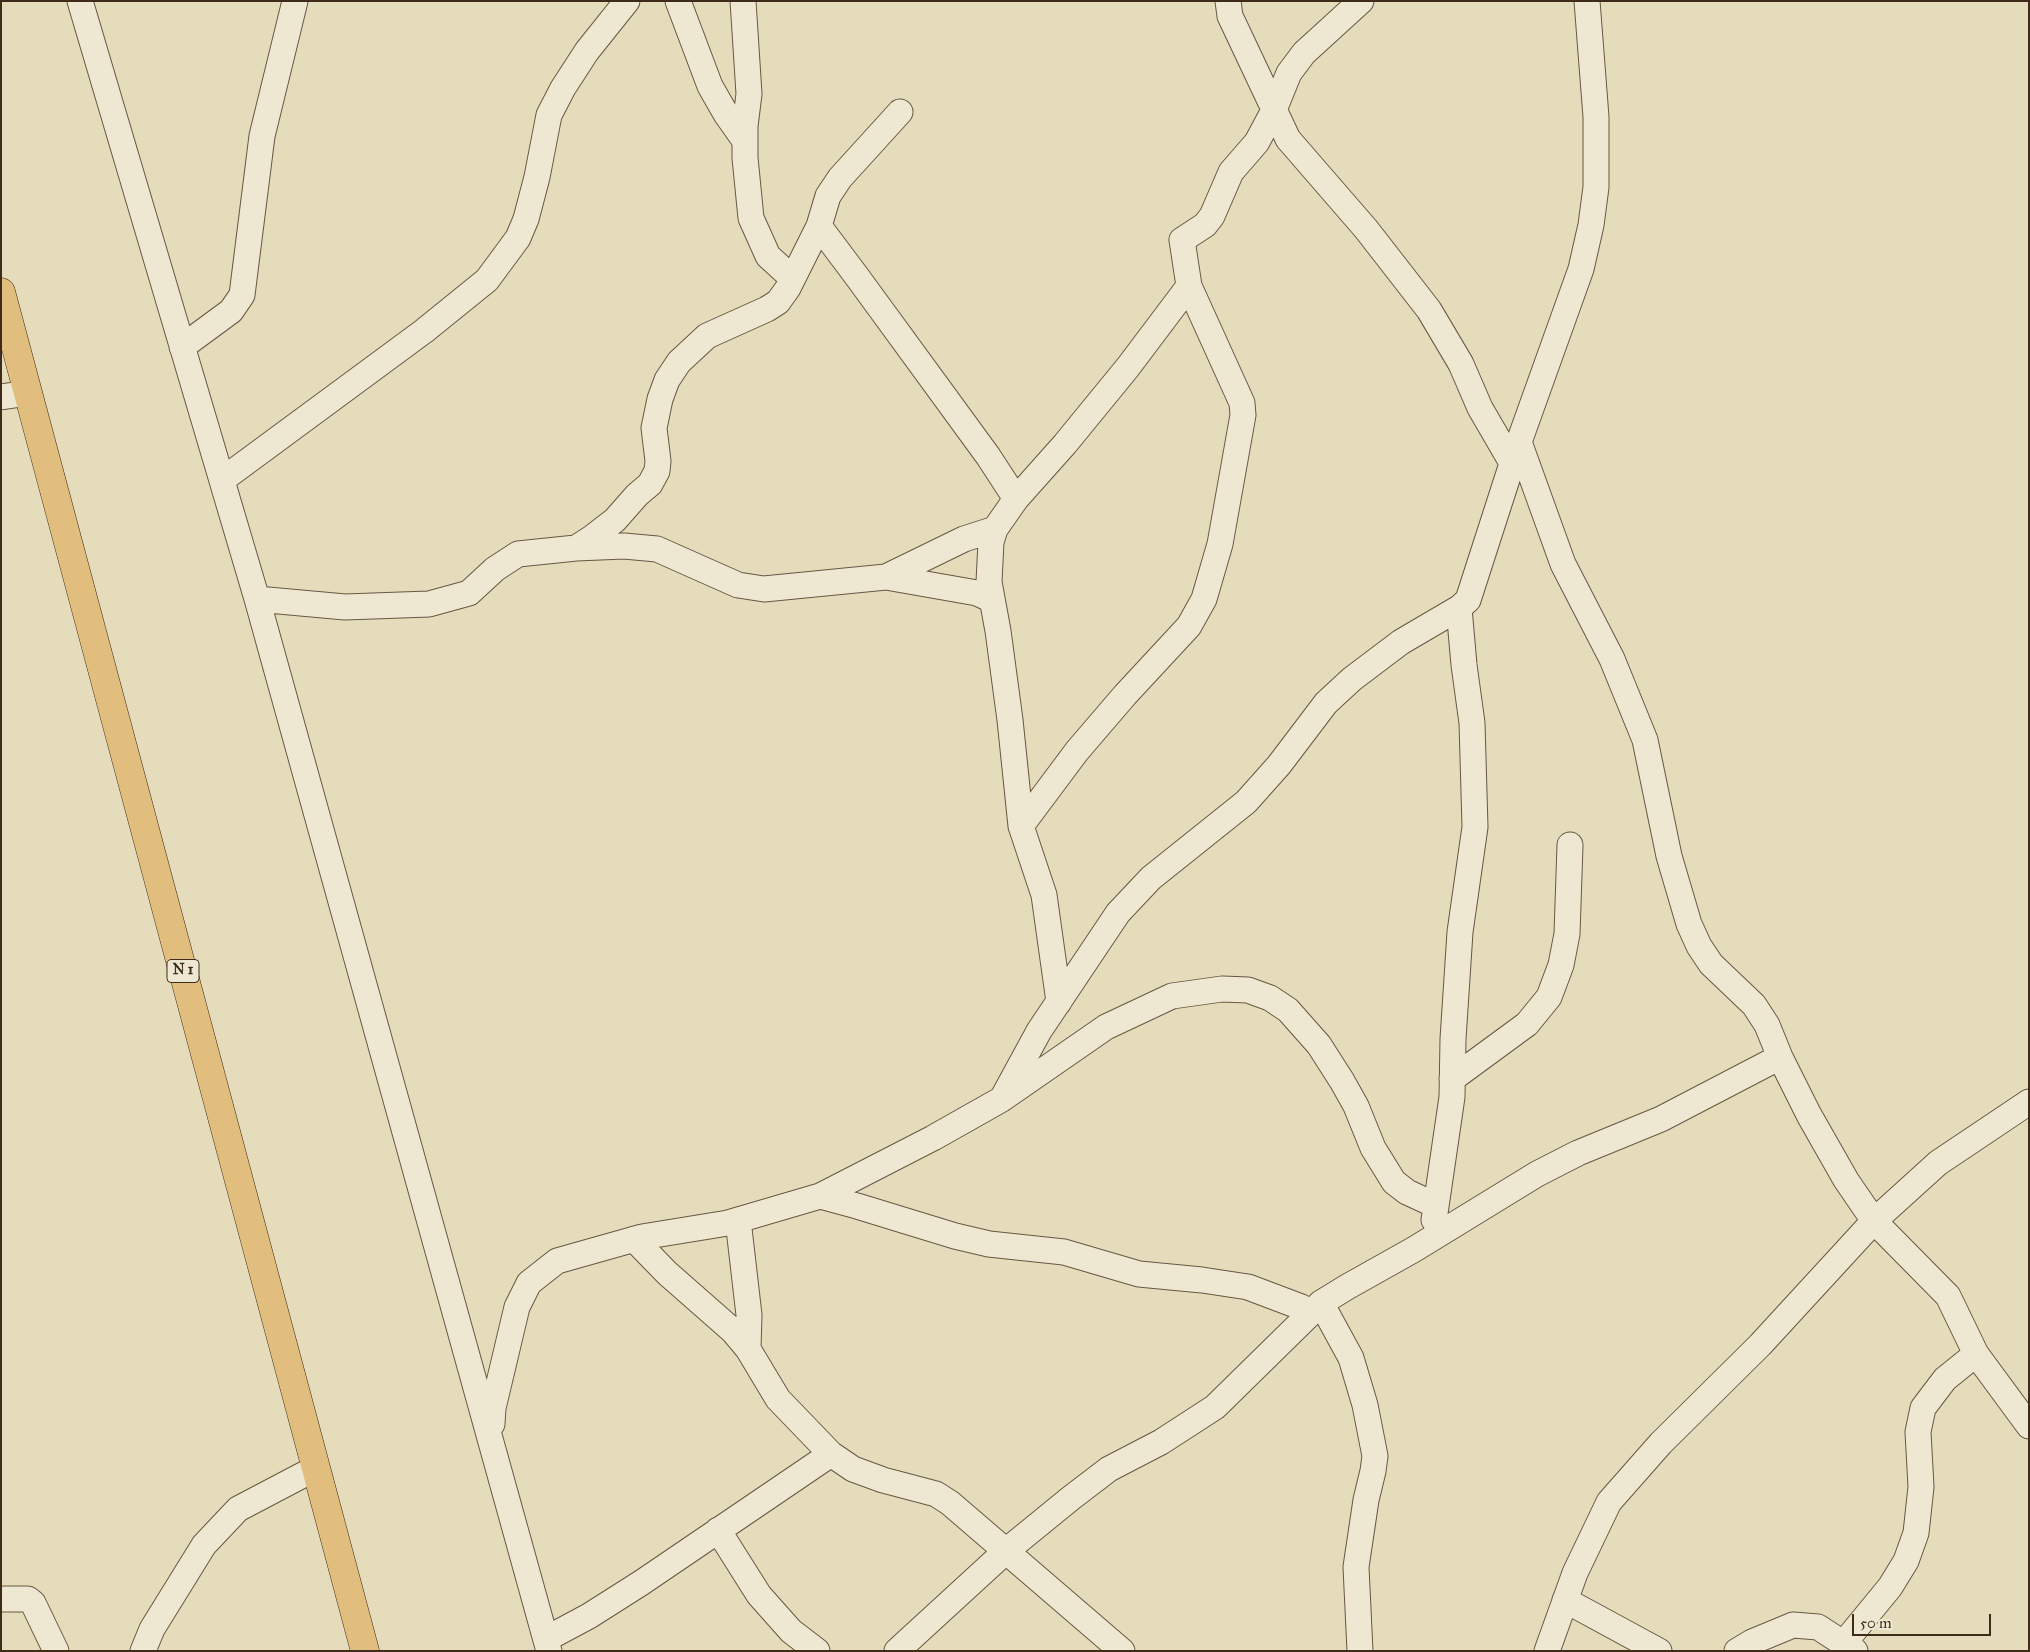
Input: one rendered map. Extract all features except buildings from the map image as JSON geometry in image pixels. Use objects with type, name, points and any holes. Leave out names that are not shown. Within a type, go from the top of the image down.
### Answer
[{"type":"highway","name":"N 1","points":[[1,292],[365,1651]]},
{"type":"street","points":[[80,1],[258,599],[547,1645],[831,1454]]},
{"type":"street","points":[[182,347],[231,311],[242,295],[262,136],[295,1]]},
{"type":"street","points":[[222,480],[424,330],[487,280],[518,238],[526,219],[537,177],[549,115],[563,88],[587,51],[627,1]]},
{"type":"street","points":[[678,1],[710,86],[726,114],[745,140]]},
{"type":"street","points":[[743,1],[749,94],[745,140],[751,218],[768,256],[792,278]]},
{"type":"street","points":[[1021,826],[1077,751],[1124,695],[1189,626],[1204,599],[1220,544],[1243,415],[1242,402],[1189,286],[1182,240],[1205,225],[1214,211],[1231,172],[1257,142],[1274,110],[1289,73],[1304,53],[1361,1]]},
{"type":"street","points":[[1002,1099],[1039,1031],[1118,913],[1150,878],[1246,802],[1279,765],[1326,702],[1352,679],[1402,642],[1459,608],[1468,600],[1516,453],[1581,269],[1590,226],[1596,188],[1596,117],[1587,1]]},
{"type":"street","points":[[1225,6],[1288,139],[1366,229],[1430,310],[1461,364],[1480,408],[1516,453],[1563,564],[1612,659],[1645,740],[1669,856],[1689,924],[1699,946],[1711,964],[1754,1005],[1767,1025],[1780,1058],[1809,1115],[1842,1172],[1874,1221],[1948,1296],[1976,1354],[2029,1426]]},
{"type":"street","points":[[576,548],[594,537],[615,520],[637,495],[650,484],[657,471],[658,461],[654,428],[660,399],[666,380],[679,362],[707,336],[768,309],[778,302],[819,226],[828,196],[840,178],[900,112]]},
{"type":"street","points":[[819,226],[977,440],[1016,498]]},
{"type":"street","points":[[1059,1002],[1044,895],[1021,826],[1009,710],[989,582],[991,542],[995,529],[1016,498],[1065,444],[1116,382],[1189,286]]},
{"type":"street","points":[[1,397],[28,393]]},
{"type":"street","points":[[886,577],[964,539],[995,529]]},
{"type":"street","points":[[258,599],[345,607],[429,604],[469,594],[495,569],[518,554],[576,548],[624,546],[657,548],[738,585],[764,589],[886,577],[977,593],[992,600]]},
{"type":"street","points":[[1431,1239],[1452,1097],[1452,1039],[1460,932],[1475,827],[1472,723],[1459,608]]},
{"type":"street","points":[[1452,1079],[1527,1024],[1548,997],[1561,965],[1567,934],[1570,845]]},
{"type":"street","points":[[491,1437],[493,1408],[517,1307],[529,1283],[557,1262],[634,1239],[738,1220],[820,1196],[933,1138],[1002,1099],[1106,1027],[1172,996],[1222,989],[1248,990],[1270,998],[1288,1010],[1319,1045],[1356,1106],[1373,1148],[1394,1182],[1407,1192],[1435,1205]]},
{"type":"street","points":[[897,1651],[1006,1552],[1071,1498],[1110,1469],[1161,1442],[1214,1407],[1316,1307],[1537,1174],[1578,1153],[1661,1118],[1780,1058]]},
{"type":"street","points":[[1547,1651],[1575,1572],[1609,1502],[1661,1443],[1760,1345],[1874,1221],[1938,1163],[2029,1102]]},
{"type":"street","points":[[820,1196],[955,1236],[990,1244],[1064,1252],[1139,1274],[1202,1280],[1248,1287],[1301,1306],[1316,1307]]},
{"type":"street","points":[[738,1220],[749,1315],[748,1349]]},
{"type":"street","points":[[634,1239],[667,1273],[733,1331],[748,1349],[778,1399],[831,1454],[854,1468],[883,1480],[936,1494],[950,1503],[1122,1651]]},
{"type":"street","points":[[1316,1307],[1351,1358],[1365,1405],[1375,1456],[1356,1567],[1360,1651]]},
{"type":"street","points":[[1737,1651],[1752,1642],[1793,1625],[1818,1627],[1850,1647],[1906,1561],[1916,1533],[1921,1488],[1918,1432],[1923,1408],[1945,1380],[1976,1354]]},
{"type":"street","points":[[143,1651],[152,1629],[204,1545],[238,1509],[316,1468]]},
{"type":"street","points":[[718,1530],[759,1595],[791,1631],[817,1651]]},
{"type":"street","points":[[1,1598],[28,1599],[33,1604],[56,1651]]},
{"type":"street","points":[[1565,1600],[1659,1651]]}]
